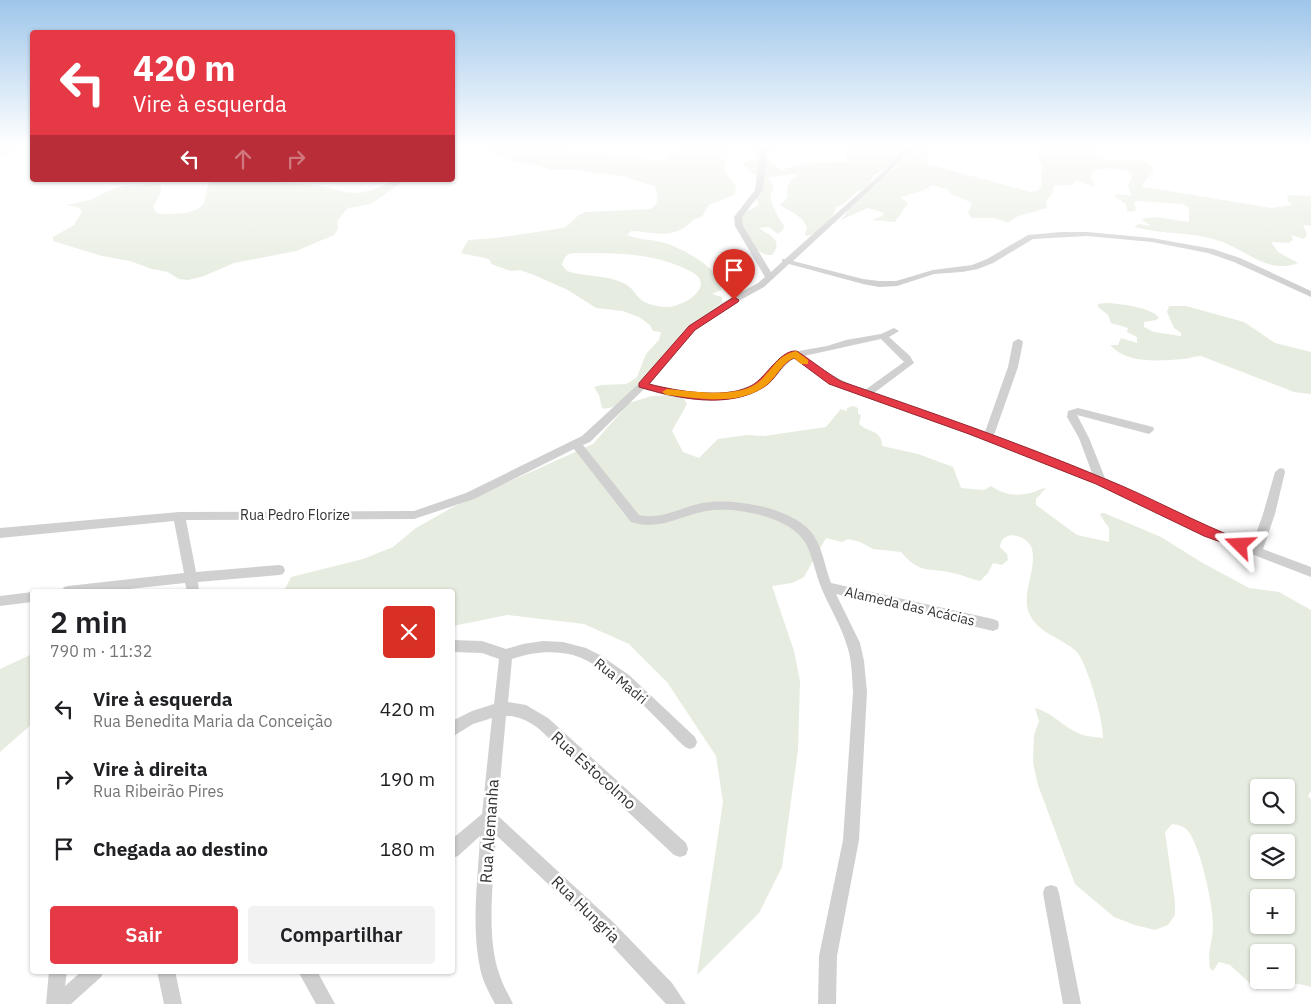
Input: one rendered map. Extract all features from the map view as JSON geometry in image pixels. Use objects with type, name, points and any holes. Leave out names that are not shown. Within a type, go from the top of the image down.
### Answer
[{"type":"street","points":[[758,192],[738,217],[739,226],[769,276]]},
{"type":"street","name":"Rua Pedro Florize","points":[[0,533],[179,516],[414,515],[470,496],[586,439],[642,385],[692,328],[725,305],[761,285],[865,192]]},
{"type":"street","points":[[786,261],[864,282],[878,284],[897,283],[933,272],[975,267],[990,261],[1031,238],[1061,234],[1087,234],[1152,240],[1224,255],[1264,271],[1311,294]]},
{"type":"street","points":[[642,385],[670,393],[694,395],[719,396],[739,393],[751,390],[763,383],[785,358],[894,332]]},
{"type":"street","points":[[866,394],[909,363],[907,358],[883,336]]},
{"type":"street","points":[[988,437],[1013,367],[1018,342]]},
{"type":"street","points":[[796,354],[806,364],[833,382],[988,437],[1100,481],[1209,533],[1311,572]]},
{"type":"street","points":[[1100,481],[1084,438],[1072,417],[1072,413],[1087,413],[1149,430]]},
{"type":"street","points":[[577,445],[605,479],[629,514],[635,519],[643,522],[654,522],[698,508],[732,506],[758,510],[798,527],[814,547],[818,567],[853,643],[860,692],[851,840],[828,956],[827,1004]]},
{"type":"street","points":[[1256,551],[1269,514],[1280,472]]},
{"type":"street","points":[[179,516],[193,589]]},
{"type":"street","points":[[87,589],[279,570]]},
{"type":"street","name":"Alameda das Acácias","points":[[827,587],[993,625]]},
{"type":"street","points":[[0,602],[30,597]]},
{"type":"street","points":[[455,646],[482,647],[506,655]]},
{"type":"street","name":"Rua Madri","points":[[506,655],[517,650],[533,647],[579,651],[597,660],[616,674],[690,742]]},
{"type":"street","name":"Rua Alemanha","points":[[504,1004],[491,977],[485,948],[485,872],[499,710],[506,655]]},
{"type":"street","name":"Rua Estocolmo","points":[[455,728],[478,714],[513,709],[527,712],[543,723],[680,849]]},
{"type":"street","points":[[455,847],[489,818]]},
{"type":"street","name":"Rua Hungria","points":[[489,818],[607,928],[666,989],[677,1004]]},
{"type":"street","points":[[1051,893],[1072,1004]]},
{"type":"street","points":[[56,1004],[58,974]]},
{"type":"street","points":[[56,1004],[91,974]]},
{"type":"street","points":[[167,974],[173,1004]]},
{"type":"street","points":[[309,974],[326,1004]]},
{"type":"shaded area","points":[[106,192],[161,192],[153,208],[157,213],[190,212],[197,209],[204,202],[206,192],[388,192],[371,204],[348,208],[337,221],[338,229],[334,235],[296,251],[234,263],[204,276],[188,280],[179,279],[168,272],[152,269],[130,261],[102,256],[53,241],[53,237],[74,225],[82,212],[80,208],[66,205],[90,200]]},
{"type":"shaded area","points":[[735,192],[735,194],[709,205],[702,217],[694,219],[687,226],[672,233],[631,231],[627,235],[665,243],[700,260],[715,274],[720,282],[721,290],[712,294],[722,297],[722,302],[691,329],[648,379],[635,391],[623,401],[611,407],[602,408],[599,395],[594,387],[626,384],[637,377],[646,354],[659,340],[661,332],[653,331],[650,325],[639,317],[623,311],[596,308],[568,290],[534,275],[520,270],[511,271],[491,264],[490,260],[461,253],[468,240],[496,238],[563,228],[585,212],[650,209],[656,205],[657,193]],"holes":[[[574,253],[618,254],[662,260],[690,271],[698,277],[701,283],[699,290],[679,304],[664,307],[644,302],[631,288],[617,280],[567,271],[562,265],[567,255]]]},
{"type":"shaded area","points":[[756,192],[772,192],[773,205],[784,225],[783,230],[778,234],[769,227],[759,228],[776,242],[777,246],[772,255],[766,255],[756,249],[740,230],[735,227],[735,217],[759,205]]},
{"type":"shaded area","points":[[787,192],[857,192],[845,203],[836,207],[835,212],[825,225],[807,236],[805,235],[807,227],[802,219],[780,205],[788,197]]},
{"type":"shaded area","points":[[867,192],[918,192],[900,197],[908,203],[895,222],[872,220],[885,213],[868,208],[841,220],[852,205]]},
{"type":"shaded area","points":[[1053,192],[1046,201],[1047,208],[1016,217],[1008,223],[995,218],[972,218],[968,213],[972,203],[950,193]]},
{"type":"shaded area","points":[[1130,192],[1173,192],[1271,208],[1292,205],[1288,201],[1287,195],[1311,196],[1311,226],[1303,225],[1307,234],[1304,239],[1291,235],[1293,240],[1289,243],[1271,242],[1278,252],[1298,263],[1278,266],[1260,261],[1214,239],[1134,227],[1139,224],[1151,226],[1141,219],[1155,217],[1189,222],[1189,208],[1182,203],[1137,201],[1134,202],[1136,210],[1132,212],[1127,211],[1126,204],[1114,196],[1119,194],[1132,196]]},
{"type":"shaded area","points":[[1098,304],[1126,305],[1150,311],[1159,318],[1144,322],[1144,327],[1154,332],[1181,336],[1181,333],[1174,328],[1167,312],[1169,306],[1186,306],[1244,322],[1275,343],[1311,352],[1311,394],[1294,392],[1201,356],[1185,359],[1144,360],[1125,355],[1110,345],[1118,345],[1121,338],[1137,343],[1137,337],[1127,332],[1128,328],[1111,323],[1108,315],[1098,307]]},
{"type":"shaded area","points":[[669,395],[683,398],[687,404],[672,431],[683,452],[699,458],[718,439],[747,435],[764,436],[826,427],[841,409],[847,411],[847,408],[853,406],[858,408],[858,414],[861,415],[859,424],[877,434],[880,437],[882,446],[918,454],[953,467],[961,488],[984,490],[991,486],[1005,493],[1019,495],[1046,488],[1036,499],[1036,505],[1077,535],[1109,542],[1109,528],[1100,515],[1104,513],[1161,537],[1201,562],[1249,588],[1279,592],[1311,610],[1311,791],[1308,796],[1311,799],[1311,987],[1295,984],[1295,944],[1250,944],[1250,984],[1230,965],[1219,962],[1213,971],[1210,968],[1209,956],[1213,925],[1209,891],[1198,851],[1189,832],[1181,826],[1172,824],[1165,832],[1175,902],[1175,915],[1168,925],[1155,930],[1114,917],[1075,884],[1038,785],[1033,763],[1034,735],[1039,721],[1035,708],[1045,712],[1072,730],[1091,737],[1103,738],[1101,719],[1085,667],[1076,651],[1038,626],[1029,613],[1027,598],[1033,565],[1032,549],[1026,540],[1010,535],[1005,537],[1000,547],[1007,554],[1008,560],[1002,565],[993,563],[988,573],[980,581],[944,571],[925,569],[914,564],[901,552],[873,549],[860,542],[848,539],[842,542],[826,538],[804,577],[792,583],[772,586],[794,651],[800,681],[798,750],[782,867],[759,913],[697,975],[723,802],[716,756],[667,682],[629,644],[584,624],[507,615],[455,626],[455,589],[285,589],[291,577],[363,559],[393,547],[416,528],[453,507],[593,444],[629,403],[652,396]]},
{"type":"shaded area","points":[[30,655],[30,726],[0,752],[0,669]]},
{"type":"slow traffic","points":[[667,392],[719,396],[739,393],[751,390],[763,383],[785,358],[796,354],[805,362]]},
{"type":"route","points":[[734,300],[692,328],[642,385],[670,393],[694,395],[719,396],[739,393],[751,390],[763,383],[770,377],[780,362],[796,354],[806,364],[833,382],[973,431],[1100,481],[1171,516],[1240,545]]}]
